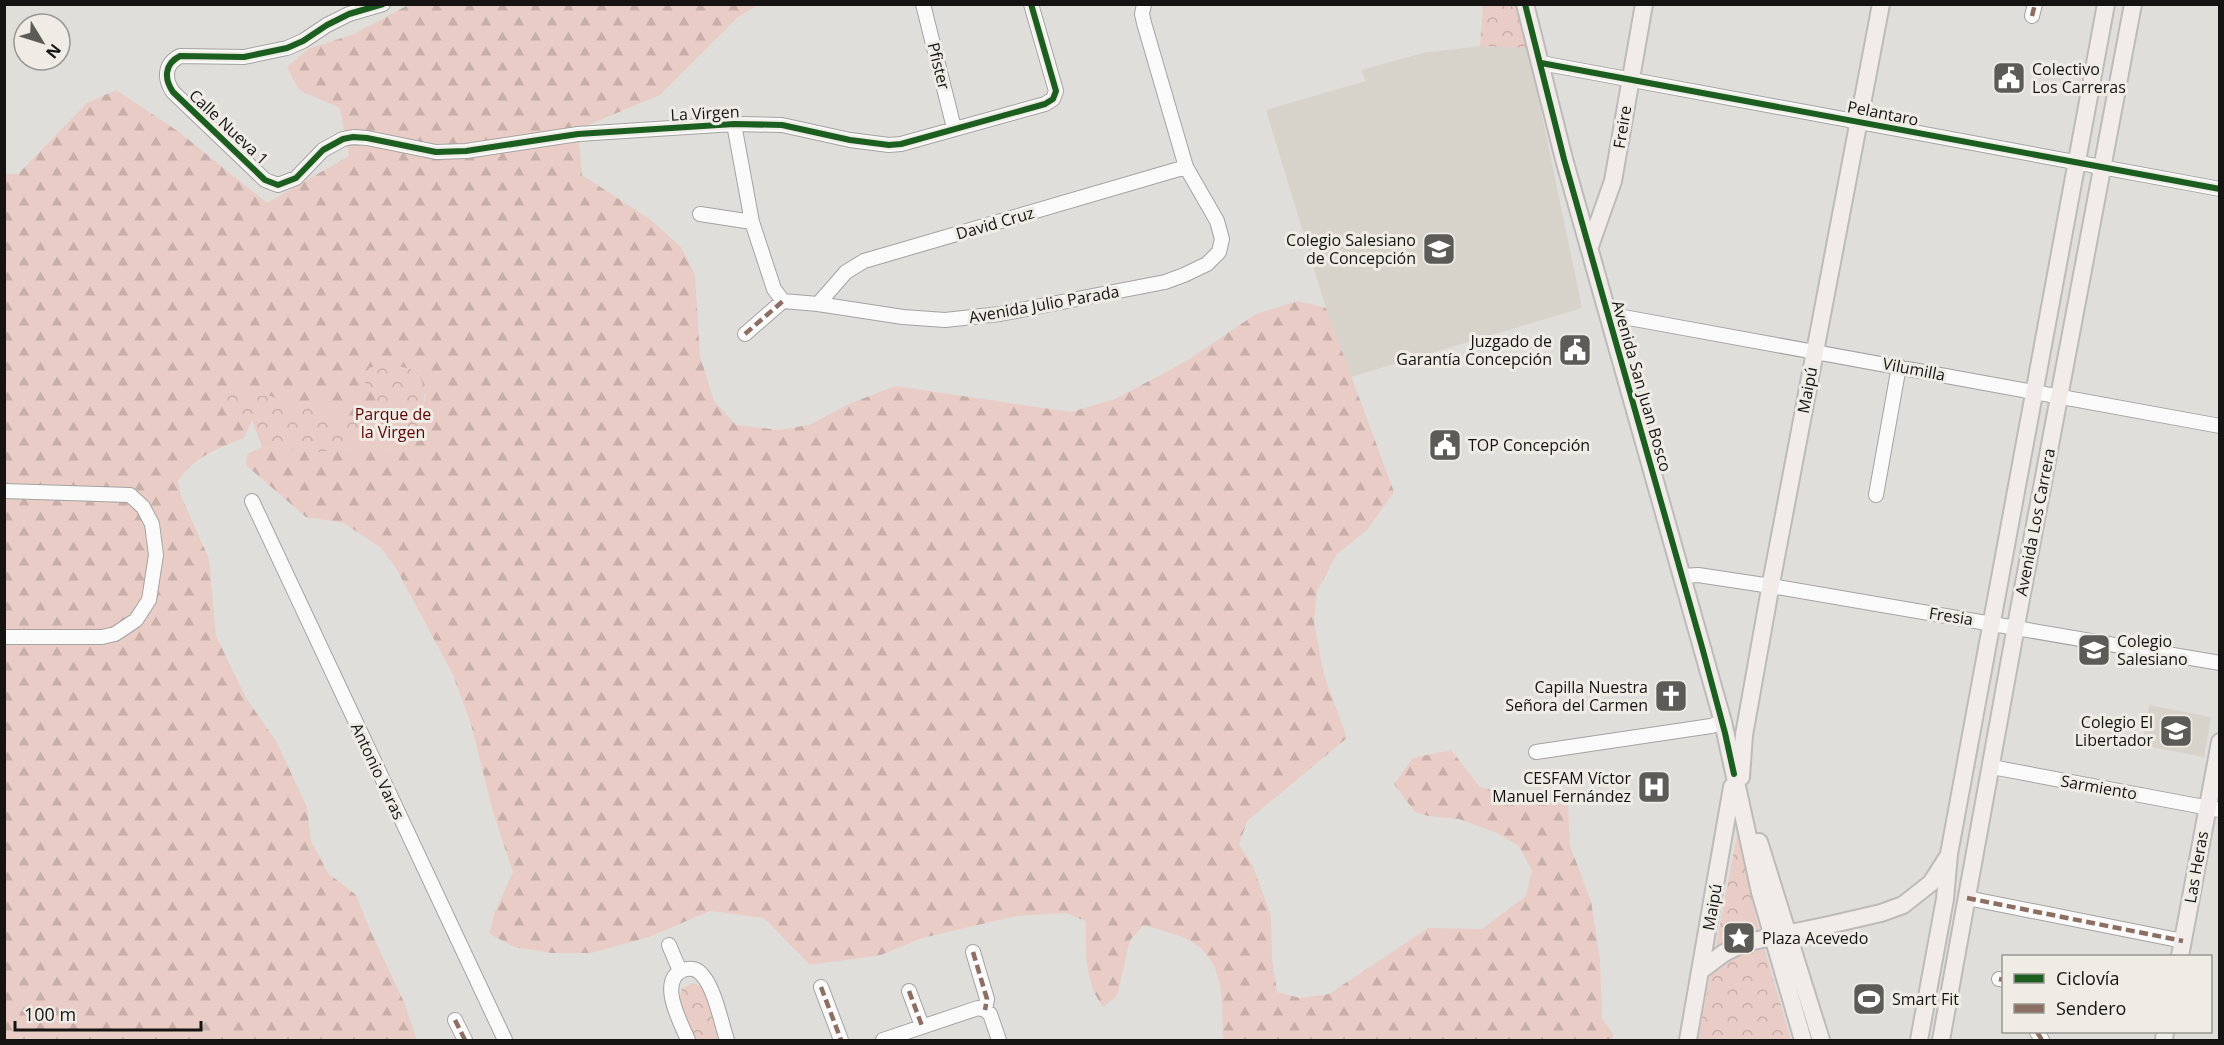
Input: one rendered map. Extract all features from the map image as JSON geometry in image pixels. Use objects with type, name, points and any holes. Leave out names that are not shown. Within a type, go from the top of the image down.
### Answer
[{"type":"main road","name":"Avenida San Juan Bosco","points":[[1525,4],[1564,159],[1607,314],[1751,817],[1803,1041]]},
{"type":"main road","name":"Freire","points":[[1590,246],[1613,181],[1644,4]]},
{"type":"main road","name":"Maipú","points":[[1688,1041],[1881,4]]},
{"type":"main road","name":"Avenida Los Carrera","points":[[1919,1041],[1945,899],[1945,862],[1992,623],[2106,4]]},
{"type":"main road","name":"Avenida Los Carrera","points":[[1941,1041],[2133,4]]},
{"type":"main road","points":[[1723,722],[1739,716],[1749,708]]},
{"type":"main road","name":"Las Heras","points":[[2182,949],[2213,809],[2220,742]]},
{"type":"main road","points":[[1700,971],[1734,947],[1744,943],[1893,909],[1922,891],[1945,862]]},
{"type":"main road","points":[[1910,1041],[1945,862]]},
{"type":"main road","name":"Avenida San Juan Bosco","points":[[1780,935],[1821,1041]]},
{"type":"street","name":"Calle Nueva 1","points":[[271,184],[173,92],[166,78],[170,64],[180,56],[244,57],[286,48],[303,41],[349,14],[383,4]]},
{"type":"street","name":"Pfister","points":[[923,4],[954,128]]},
{"type":"street","name":"La Virgen","points":[[271,184],[289,182],[323,150],[343,139],[353,137],[436,152],[459,152],[578,134],[734,124],[782,125],[850,140],[889,145],[916,140],[1045,104],[1053,99],[1056,91],[1031,4]]},
{"type":"street","name":"Avenida Julio Parada","points":[[783,301],[818,304],[903,318],[967,319],[1146,286],[1184,275],[1214,257],[1219,252],[1222,239],[1217,221],[1186,167],[1144,23],[1142,14],[1144,4]]},
{"type":"street","name":"Pelantaro","points":[[1541,63],[2220,189]]},
{"type":"street","points":[[734,124],[752,222],[774,289],[783,301],[745,334]]},
{"type":"street","name":"David Cruz","points":[[818,304],[846,272],[864,261],[1186,167]]},
{"type":"street","points":[[700,214],[752,222]]},
{"type":"street","name":"Vilumilla","points":[[1607,314],[2220,426]]},
{"type":"street","points":[[1876,495],[1899,366]]},
{"type":"street","points":[[4,491],[130,495],[143,507],[152,524],[156,555],[149,600],[136,620],[115,634],[102,637],[4,637]]},
{"type":"street","name":"Antonio Varas","points":[[252,501],[505,1041]]},
{"type":"street","name":"Fresia","points":[[1682,576],[1698,575],[1771,586],[2220,663]]},
{"type":"street","points":[[1536,752],[1711,726],[1723,722]]},
{"type":"street","name":"Sarmiento","points":[[1992,767],[2213,809]]},
{"type":"street","points":[[1967,898],[2182,949]]},
{"type":"street","points":[[669,945],[680,971]]},
{"type":"street","points":[[973,952],[987,999],[985,1010]]},
{"type":"street","points":[[688,1041],[671,991],[671,984],[680,971],[689,968],[697,970],[708,983],[727,1041]]},
{"type":"street","points":[[821,987],[841,1041]]},
{"type":"street","points":[[909,991],[922,1026]]},
{"type":"street","points":[[883,1041],[978,1008],[990,1014],[999,1041]]},
{"type":"street","points":[[455,1020],[465,1041]]},
{"type":"shaded area","name":"Colegio Salesiano de Concepción","points":[[1480,46],[1528,48],[1582,308],[1344,379],[1326,308],[1266,110],[1366,81],[1361,70],[1423,53]]},
{"type":"shaded area","name":"Colegio El Libertador","points":[[2149,705],[2211,717],[2204,757],[2142,745]]},
{"type":"green space","points":[[410,4],[758,5],[738,17],[660,95],[578,129],[582,175],[651,220],[681,247],[695,275],[700,356],[714,401],[736,425],[778,430],[809,425],[849,404],[895,386],[1071,412],[1115,399],[1185,362],[1256,314],[1298,301],[1326,308],[1394,492],[1367,530],[1337,554],[1317,591],[1314,622],[1324,675],[1347,738],[1247,821],[1239,845],[1253,866],[1271,916],[1272,958],[1277,992],[1300,998],[1329,994],[1428,928],[1482,929],[1526,896],[1532,871],[1519,846],[1497,833],[1459,819],[1428,816],[1415,812],[1394,784],[1413,758],[1451,750],[1480,787],[1568,805],[1570,846],[1591,901],[1600,959],[1602,1018],[1614,1035],[1612,1040],[1223,1040],[1219,980],[1206,954],[1195,944],[1180,936],[1144,925],[1130,940],[1117,996],[1103,1007],[1089,977],[1086,955],[1086,921],[1065,913],[1016,916],[922,938],[881,955],[810,965],[764,918],[710,911],[649,937],[591,953],[552,953],[514,947],[490,934],[494,914],[513,872],[493,812],[471,724],[453,675],[396,568],[381,548],[344,523],[306,517],[246,465],[247,454],[262,447],[319,452],[373,446],[399,451],[417,439],[426,394],[379,396],[370,407],[358,414],[344,419],[330,420],[311,400],[292,408],[271,396],[253,396],[233,391],[226,414],[252,420],[244,438],[199,459],[178,481],[181,496],[209,559],[216,636],[246,698],[276,741],[307,807],[311,841],[328,873],[356,895],[404,1002],[417,1040],[5,1040],[5,174],[18,174],[87,103],[116,90],[179,132],[267,203],[349,156],[340,108],[299,90],[287,67],[308,49],[354,34]]},
{"type":"green space","points":[[1483,5],[1516,5],[1528,48],[1480,46]]},
{"type":"green space","name":"Parque de la Virgen","points":[[379,365],[407,368],[416,373],[424,389],[423,410],[417,439],[400,451],[373,446],[319,452],[262,447],[252,420],[226,414],[220,403],[233,391],[253,396],[271,396],[292,408],[311,400],[320,402],[330,420],[344,419],[364,411],[379,396],[362,380],[369,368]]},
{"type":"green space","name":"Plaza Acevedo","points":[[1738,830],[1754,910],[1791,1040],[1698,1040]]},
{"type":"green space","points":[[693,983],[700,986],[709,999],[722,1040],[692,1040],[678,1002],[682,989]]},
{"type":"marked path","points":[[2032,16],[2035,4]]},
{"type":"marked path","points":[[745,334],[783,301]]},
{"type":"marked path","points":[[1967,898],[2183,941]]},
{"type":"marked path","points":[[973,952],[987,999],[985,1010]]},
{"type":"marked path","points":[[821,987],[841,1040]]},
{"type":"marked path","points":[[909,991],[922,1026]]},
{"type":"marked path","points":[[455,1020],[465,1040]]},
{"type":"marked path","points":[[2038,1033],[2042,1040]]},
{"type":"cycle path","points":[[383,4],[349,14],[287,48],[244,57],[180,56],[168,67],[168,82],[173,92],[265,180],[278,185],[296,178],[323,150],[343,139],[353,137],[436,152],[466,151],[578,134],[734,124],[782,125],[850,140],[889,145],[901,144],[1045,104],[1053,99],[1056,91],[1031,4]]},
{"type":"cycle path","points":[[1525,4],[1564,159],[1702,647],[1734,774]]},
{"type":"cycle path","points":[[1541,63],[2220,189]]},
{"type":"place","name":"Colectivo Los Carreras","points":[[2009,78]]},
{"type":"place","name":"Colegio Salesiano de Concepción","points":[[1439,249]]},
{"type":"place","name":"Juzgado de Garantía Concepción","points":[[1575,350]]},
{"type":"place","name":"TOP Concepción","points":[[1445,445]]},
{"type":"place","name":"Colegio Salesiano","points":[[2094,650]]},
{"type":"place","name":"Capilla Nuestra Señora del Carmen","points":[[1671,696]]},
{"type":"place","name":"Colegio El Libertador","points":[[2176,731]]},
{"type":"place","name":"CESFAM Víctor Manuel Fernández","points":[[1654,787]]},
{"type":"place","name":"Plaza Acevedo","points":[[1739,938]]},
{"type":"place","name":"Smart Fit","points":[[1869,999]]}]
